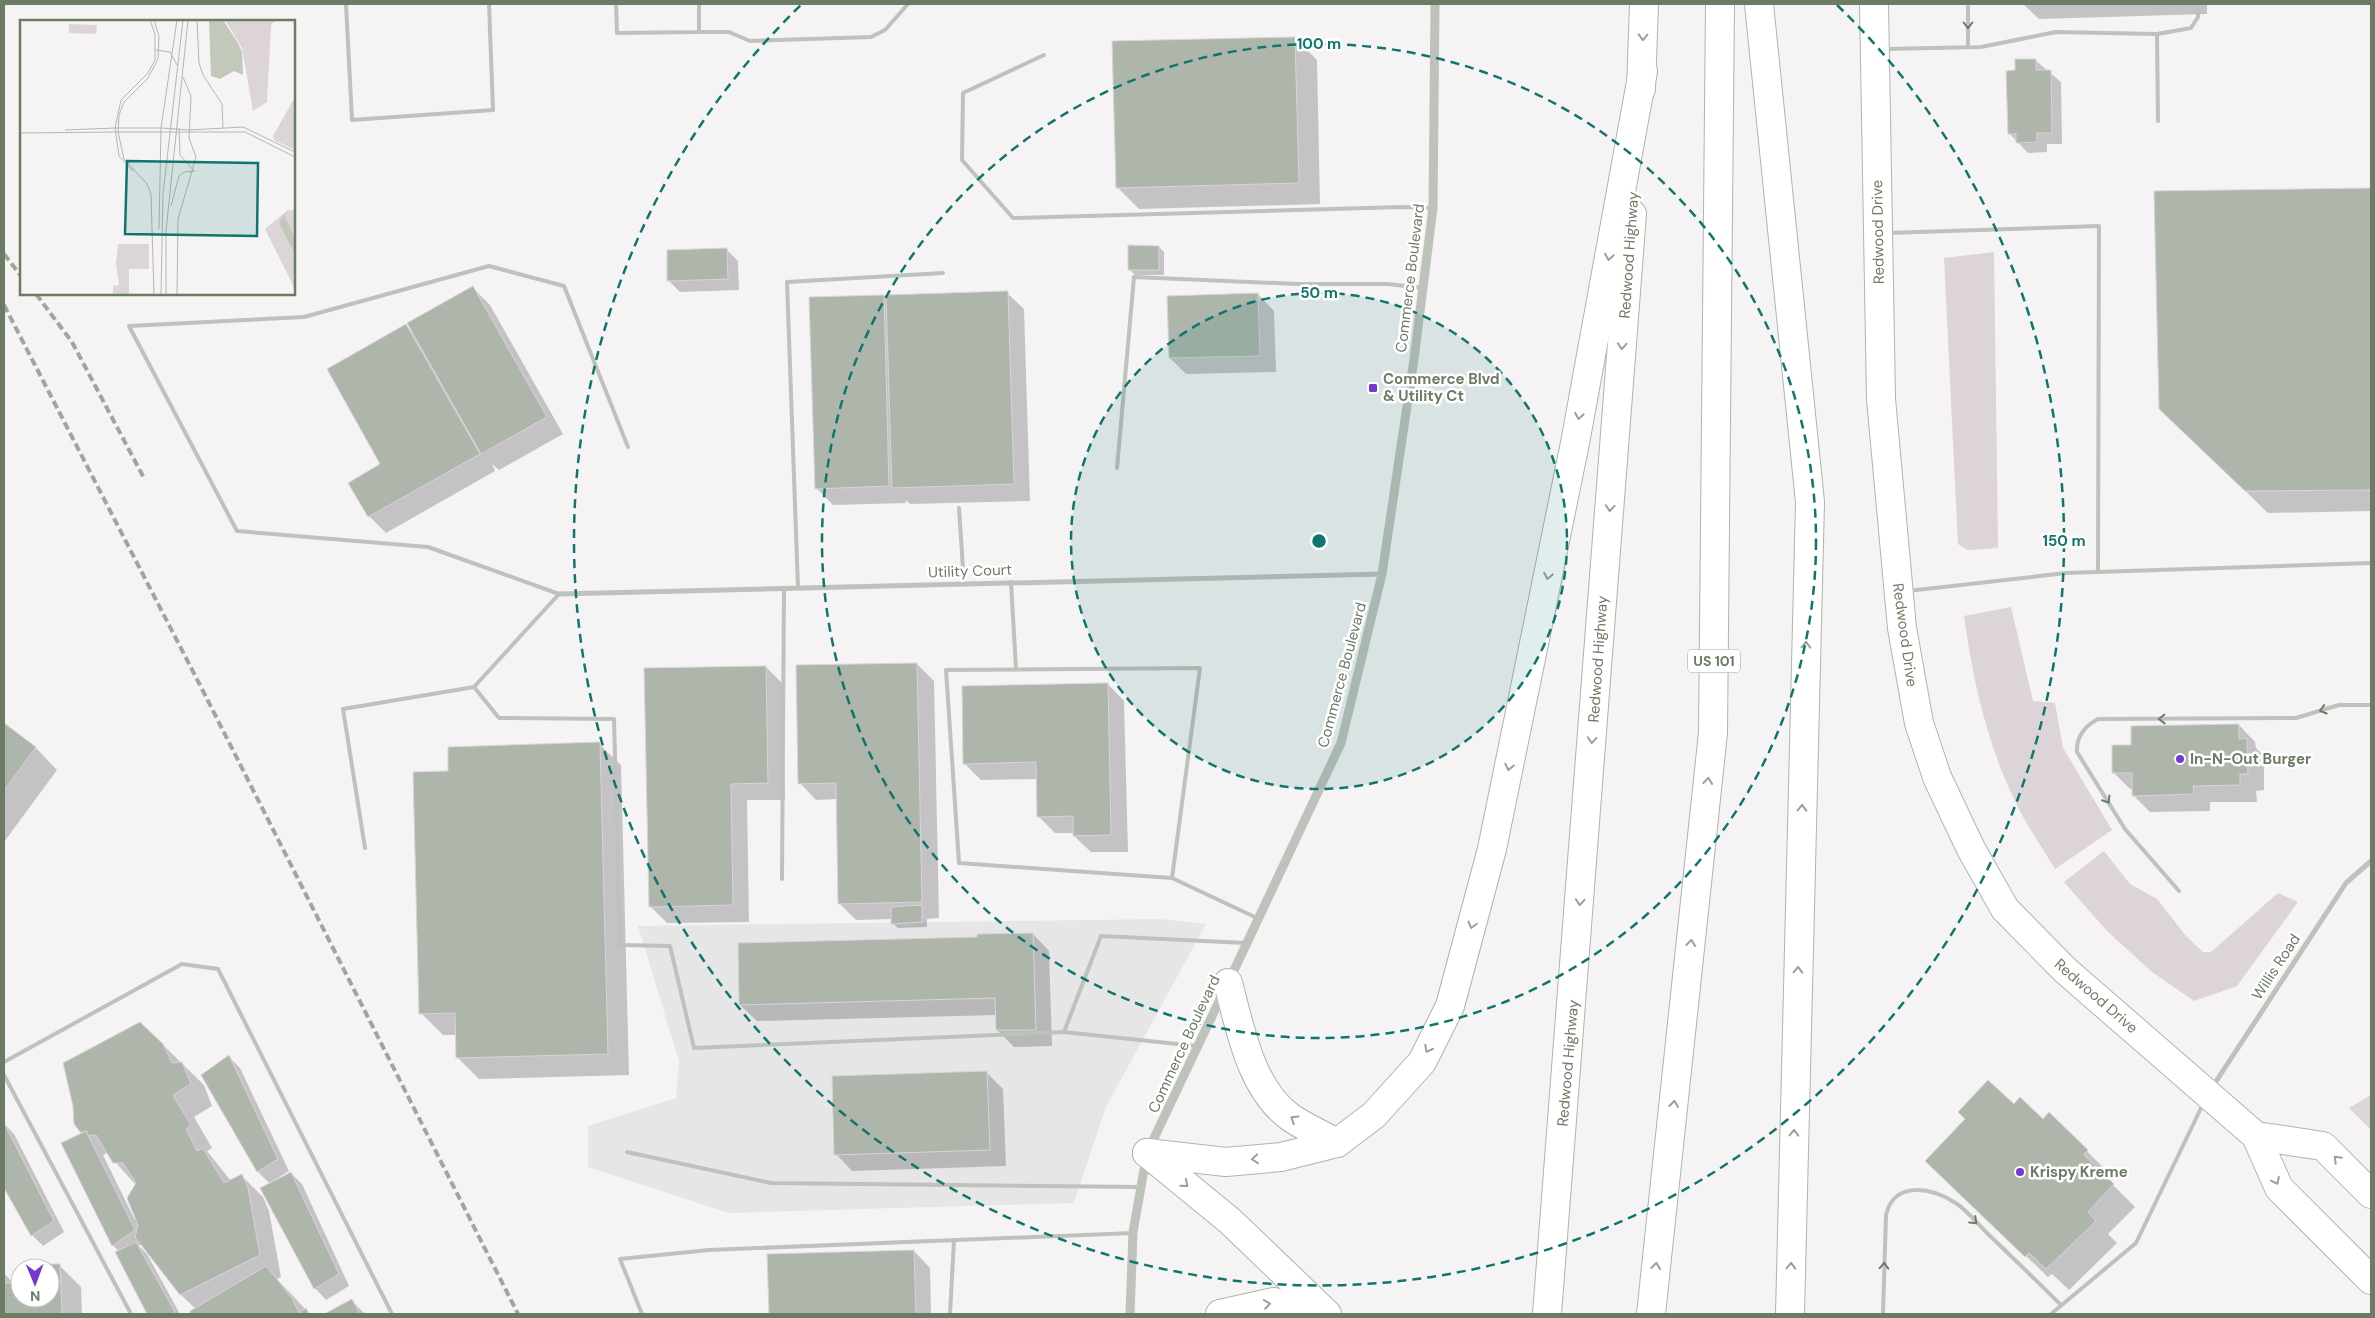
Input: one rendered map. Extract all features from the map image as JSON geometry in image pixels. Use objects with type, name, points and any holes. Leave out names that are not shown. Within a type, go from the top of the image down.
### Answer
[{"type":"main road","name":"Redwood Highway","points":[[1547,1314],[1643,71],[1644,4]]},
{"type":"main road","name":"US 101","points":[[1651,1314],[1713,733],[1720,4]]},
{"type":"main road","points":[[1759,4],[1810,502],[1790,1314]]},
{"type":"main road","name":"Redwood Drive","points":[[1874,4],[1881,399],[1902,628],[1919,723],[1937,777],[1971,849],[2006,908],[2065,970],[2256,1136],[2279,1188],[2371,1280]]},
{"type":"main road","points":[[1147,1153],[1226,1162],[1281,1157],[1337,1143],[1374,1115],[1422,1062],[1450,1006],[1492,849],[1574,443],[1643,71]]},
{"type":"main road","points":[[1228,983],[1246,1050],[1262,1087],[1288,1116],[1337,1143]]},
{"type":"main road","points":[[2256,1136],[2323,1146],[2371,1194]]},
{"type":"main road","points":[[1147,1153],[1230,1221],[1327,1314]]},
{"type":"main road","points":[[1220,1314],[1274,1302],[1315,1314]]},
{"type":"street","name":"Commerce Boulevard","points":[[1130,1314],[1133,1232],[1147,1153],[1342,743],[1382,574],[1433,208],[1435,4]]},
{"type":"street","name":"Utility Court","points":[[559,594],[1382,574]]},
{"type":"street","name":"Willis Road","points":[[2208,1093],[2346,883],[2371,861]]},
{"type":"lane","points":[[346,4],[352,120],[493,110],[489,4]]},
{"type":"lane","points":[[616,4],[617,33],[729,32],[750,41],[871,38],[885,30],[908,4]]},
{"type":"lane","points":[[699,4],[699,32]]},
{"type":"lane","points":[[1968,4],[1968,47]]},
{"type":"lane","points":[[1875,50],[1981,47],[2056,32],[2157,34],[2191,28],[2198,17],[2198,4]]},
{"type":"lane","points":[[2157,34],[2158,121]]},
{"type":"lane","points":[[1044,55],[963,93],[962,160],[1013,218],[1402,207],[1433,208]]},
{"type":"lane","points":[[1878,234],[2099,226],[2098,572]]},
{"type":"lane","points":[[365,848],[342,709],[474,687],[559,594],[428,547],[237,532],[129,326],[304,317],[489,266],[564,286],[628,447]]},
{"type":"lane","points":[[798,588],[787,282],[943,273]]},
{"type":"lane","points":[[1117,468],[1134,277],[1298,284],[1388,284],[1423,288]]},
{"type":"lane","points":[[959,508],[964,584]]},
{"type":"lane","points":[[1898,592],[2066,573],[2371,563]]},
{"type":"lane","points":[[1011,582],[1016,670]]},
{"type":"lane","points":[[782,879],[784,588]]},
{"type":"lane","points":[[1172,878],[1200,668],[946,670],[960,863],[1172,878],[1258,919]]},
{"type":"lane","points":[[474,687],[499,718],[614,719],[620,945],[670,946],[694,1048],[1064,1032],[1198,1047]]},
{"type":"lane","points":[[2179,891],[2125,829],[2077,752],[2076,743],[2086,726],[2098,720],[2296,718],[2339,705],[2371,705]]},
{"type":"lane","points":[[1064,1032],[1101,936],[1246,943]]},
{"type":"lane","points":[[4,1062],[182,964],[218,969],[392,1314]]},
{"type":"lane","points":[[4,1075],[130,1314]]},
{"type":"lane","points":[[2051,1314],[2136,1242],[2208,1093]]},
{"type":"lane","points":[[627,1152],[770,1183],[1141,1187]]},
{"type":"lane","points":[[1883,1314],[1886,1215],[1889,1204],[1897,1195],[1914,1190],[1934,1191],[1956,1203],[2061,1304]]},
{"type":"lane","points":[[642,1314],[620,1259],[709,1250],[1133,1232]]},
{"type":"lane","points":[[950,1314],[954,1240]]},
{"type":"shaded area","points":[[1994,252],[1998,548],[1968,550],[1958,544],[1944,258]]},
{"type":"shaded area","points":[[2011,607],[2033,701],[2055,703],[2063,748],[2112,830],[2055,869],[2020,812],[1997,758],[1982,712],[1968,640],[1964,616]]},
{"type":"shaded area","points":[[2104,851],[2130,884],[2157,899],[2187,937],[2203,952],[2211,952],[2278,893],[2298,902],[2237,986],[2194,1001],[2152,972],[2107,931],[2064,882]]},
{"type":"shaded area","points":[[1160,919],[1206,924],[1106,1107],[1074,1203],[729,1213],[588,1167],[588,1126],[676,1098],[679,1061],[638,926]]},
{"type":"shaded area","points":[[2371,1095],[2371,1130],[2349,1108]]},
{"type":"building","points":[[1295,37],[1299,183],[1116,188],[1112,41]]},
{"type":"building","points":[[2015,59],[2036,59],[2036,70],[2051,70],[2052,133],[2037,133],[2037,142],[2016,143],[2016,134],[2008,134],[2006,71],[2015,70]]},
{"type":"building","points":[[2371,188],[2371,490],[2245,491],[2159,409],[2154,191]]},
{"type":"building","points":[[1128,245],[1159,246],[1159,270],[1128,270]]},
{"type":"building","points":[[727,248],[728,279],[667,281],[667,250]]},
{"type":"building","points":[[473,286],[547,417],[481,454],[407,323]]},
{"type":"building","points":[[1008,291],[1014,484],[892,488],[886,295]]},
{"type":"building","points":[[1258,293],[1260,356],[1169,358],[1167,296]]},
{"type":"building","points":[[884,295],[889,486],[815,489],[809,297]]},
{"type":"building","points":[[406,324],[480,454],[368,517],[348,483],[380,464],[327,369]]},
{"type":"building","points":[[917,663],[922,902],[838,904],[836,783],[798,784],[796,665]]},
{"type":"building","points":[[766,666],[768,783],[731,784],[733,905],[649,907],[644,668]]},
{"type":"building","points":[[1108,683],[1111,835],[1073,836],[1073,816],[1037,817],[1036,762],[963,764],[962,686]]},
{"type":"building","points":[[4,723],[36,747],[4,791]]},
{"type":"building","name":"In-N-Out Burger","points":[[2239,724],[2239,739],[2247,738],[2248,774],[2240,774],[2240,785],[2193,786],[2194,794],[2132,796],[2132,773],[2112,773],[2112,745],[2131,745],[2131,726]]},
{"type":"building","points":[[600,742],[608,1054],[456,1058],[455,1013],[419,1014],[413,772],[448,771],[448,747]]},
{"type":"building","points":[[922,905],[922,922],[891,924],[891,907]]},
{"type":"building","points":[[1033,933],[1036,1030],[996,1030],[995,998],[739,1005],[738,943],[977,937],[977,934]]},
{"type":"building","points":[[140,1022],[163,1044],[172,1063],[182,1062],[191,1084],[173,1095],[191,1125],[186,1129],[197,1151],[203,1148],[224,1183],[242,1174],[248,1188],[260,1255],[180,1295],[135,1237],[138,1225],[127,1198],[136,1183],[123,1163],[113,1163],[96,1135],[89,1136],[86,1131],[81,1133],[74,1124],[73,1106],[63,1063]]},
{"type":"building","points":[[229,1055],[278,1159],[257,1172],[201,1075]]},
{"type":"building","points":[[987,1071],[990,1150],[834,1155],[832,1076]]},
{"type":"building","name":"Krispy Kreme","points":[[1988,1080],[2014,1104],[2020,1097],[2043,1119],[2049,1112],[2088,1150],[2084,1155],[2114,1184],[2088,1212],[2096,1221],[2046,1269],[2029,1253],[2025,1257],[1925,1161],[1965,1119],[1958,1112]]},
{"type":"building","points":[[4,1123],[54,1221],[31,1236],[4,1188]]},
{"type":"building","points":[[86,1131],[135,1230],[112,1246],[61,1143]]},
{"type":"building","points":[[291,1172],[339,1274],[314,1289],[260,1188]]},
{"type":"building","points":[[136,1242],[176,1314],[147,1314],[115,1252]]},
{"type":"building","points":[[914,1250],[916,1314],[769,1314],[767,1254]]},
{"type":"building","points":[[60,1264],[62,1314],[4,1314],[4,1283],[10,1283],[10,1308],[60,1308]]},
{"type":"building","points":[[266,1266],[292,1298],[299,1313],[306,1308],[309,1314],[190,1314],[190,1311]]},
{"type":"building","points":[[352,1299],[360,1314],[326,1314],[326,1313]]},
{"type":"railway","points":[[4,254],[20,275]]},
{"type":"railway","points":[[37,295],[72,342],[145,480]]},
{"type":"railway","points":[[4,305],[202,689],[518,1314]]},
{"type":"place","name":"Commerce Blvd & Utility Ct","points":[[1373,388]]},
{"type":"place","name":"In-N-Out Burger","points":[[2180,759]]},
{"type":"place","name":"Krispy Kreme","points":[[2020,1172]]}]
